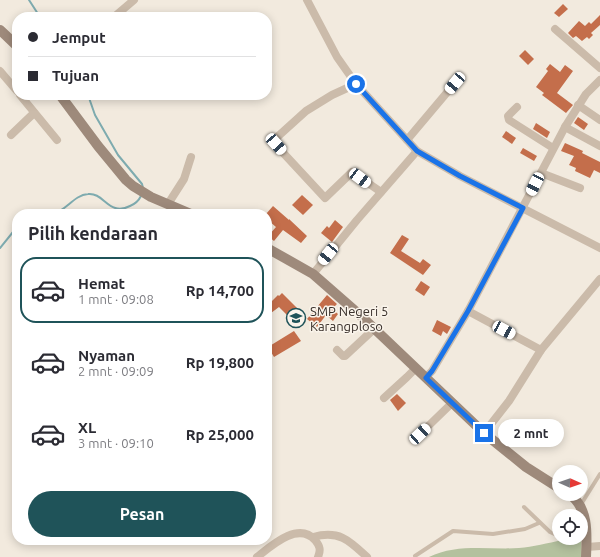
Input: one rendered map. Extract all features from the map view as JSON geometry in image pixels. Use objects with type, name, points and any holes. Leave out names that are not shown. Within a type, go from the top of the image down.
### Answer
[{"type":"street","points":[[120,12],[134,0]]},
{"type":"street","points":[[307,0],[335,54],[356,84],[417,151],[460,176],[600,248]]},
{"type":"street","points":[[554,29],[600,68]]},
{"type":"street","points":[[0,30],[12,41]]},
{"type":"street","points":[[0,71],[12,85]]},
{"type":"street","points":[[426,378],[432,371],[468,311],[565,127],[578,105],[590,89],[600,80]]},
{"type":"street","points":[[407,140],[455,83]]},
{"type":"street","points":[[356,84],[332,95],[306,111],[275,139],[274,143],[325,198],[352,172],[381,192]]},
{"type":"street","points":[[24,100],[57,140]]},
{"type":"street","points":[[64,100],[113,166],[126,180],[151,197],[180,209]]},
{"type":"street","points":[[578,105],[600,120]]},
{"type":"street","points":[[517,107],[508,116],[509,120],[553,148]]},
{"type":"street","points":[[11,135],[34,113]]},
{"type":"street","points":[[565,127],[600,146]]},
{"type":"street","points":[[313,274],[417,151]]},
{"type":"street","points":[[168,204],[184,179],[191,157]]},
{"type":"street","points":[[541,173],[580,188]]},
{"type":"street","points":[[272,251],[313,274],[416,368],[484,433],[530,470],[552,484]]},
{"type":"street","points":[[484,433],[508,401],[541,350],[600,279]]},
{"type":"street","points":[[468,311],[541,350]]},
{"type":"street","points":[[337,350],[345,356],[374,329]]},
{"type":"street","points":[[384,398],[416,368]]},
{"type":"street","points":[[420,434],[452,403]]},
{"type":"street","points":[[578,501],[582,509]]},
{"type":"street","points":[[257,557],[279,540],[302,532],[313,538],[320,546]]},
{"type":"street","points":[[313,538],[329,534],[336,535],[344,538],[367,557]]},
{"type":"street","points":[[318,557],[320,546],[326,541],[329,534]]},
{"type":"street","points":[[586,552],[600,546]]},
{"type":"lane","points":[[580,506],[600,474]]},
{"type":"lane","points":[[524,507],[539,523],[552,533]]},
{"type":"lane","points":[[415,556],[453,531],[494,534],[525,529],[539,523]]},
{"type":"green space","points":[[552,542],[552,545],[581,545],[582,557],[429,557],[451,550],[473,548],[508,548]]},
{"type":"building","points":[[563,4],[568,9],[559,17],[554,13]]},
{"type":"building","points":[[600,15],[600,25],[591,33],[593,35],[589,39],[587,37],[582,41],[576,36],[573,38],[568,33],[579,21],[585,26],[589,22],[591,24]]},
{"type":"building","points":[[525,50],[534,59],[528,65],[519,56]]},
{"type":"building","points":[[550,64],[560,72],[565,65],[573,71],[557,93],[573,105],[566,113],[542,95],[544,93],[536,87],[548,71],[546,69]]},
{"type":"building","points":[[578,117],[588,124],[584,130],[574,123]]},
{"type":"building","points":[[536,123],[550,132],[547,138],[533,129]]},
{"type":"building","points":[[506,131],[516,138],[512,144],[502,137]]},
{"type":"building","points":[[565,143],[583,151],[582,153],[600,162],[600,173],[594,170],[590,178],[575,171],[576,168],[569,165],[574,156],[561,151]]},
{"type":"building","points":[[523,148],[537,156],[534,161],[520,153]]},
{"type":"building","points":[[302,195],[313,205],[303,215],[292,205]]},
{"type":"building","points":[[273,206],[307,236],[301,243],[283,230],[274,241],[272,239],[272,232],[276,227],[272,224],[272,209],[270,209]]},
{"type":"building","points":[[335,220],[343,227],[332,242],[321,233],[327,226],[329,228]]},
{"type":"building","points":[[402,235],[409,239],[401,251],[420,263],[423,259],[431,265],[423,275],[390,253]]},
{"type":"building","points":[[421,281],[430,287],[424,296],[415,290]]},
{"type":"building","points":[[282,293],[301,312],[292,320],[279,307],[272,312],[272,301],[278,295],[279,296]]},
{"type":"building","points":[[327,295],[337,304],[332,309],[338,314],[333,321],[326,315],[317,327],[307,319]]},
{"type":"building","points":[[437,320],[451,327],[447,334],[443,331],[441,336],[432,331]]},
{"type":"building","points":[[294,331],[301,341],[274,357],[272,354],[272,345]]},
{"type":"building","points":[[397,394],[406,403],[398,411],[390,400]]},
{"type":"waterway","points":[[29,0],[37,12]]},
{"type":"waterway","points":[[90,100],[95,115],[118,155],[142,184],[143,188]]},
{"type":"waterway","points":[[63,209],[78,197],[88,194],[94,194],[112,207],[123,209]]},
{"type":"waterway","points":[[123,209],[137,202],[141,196]]},
{"type":"waterway","points":[[0,248],[12,233]]},
{"type":"place","name":"SMP Negeri 5 Karangploso","points":[[296,318]]},
{"type":"route","points":[[356,84],[417,151],[460,176],[523,208],[468,311],[432,371],[426,378],[439,392],[484,433]]}]
